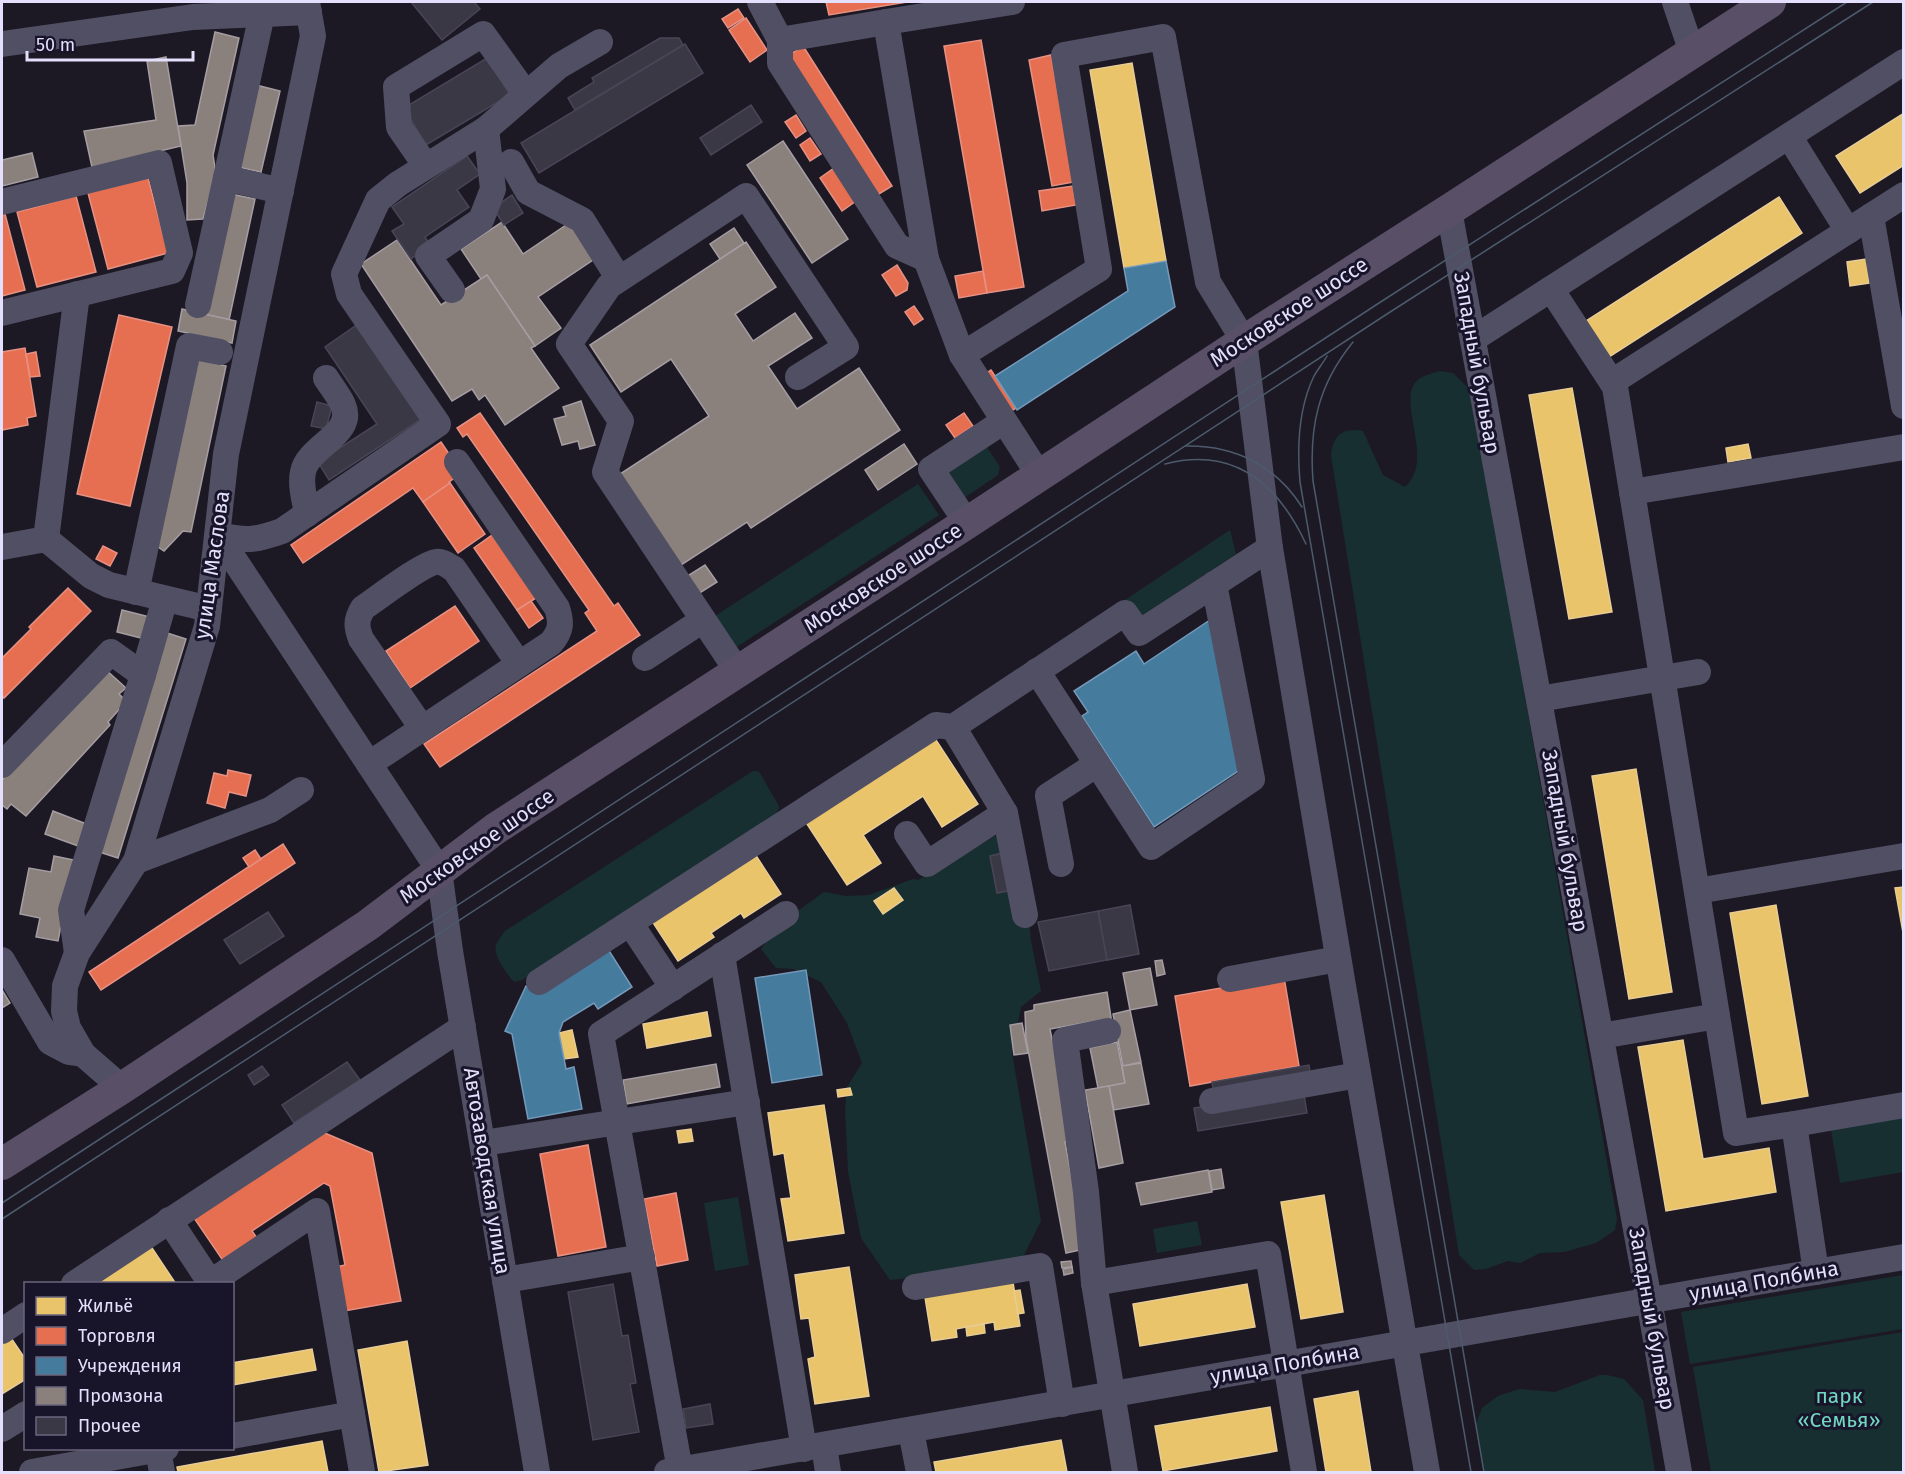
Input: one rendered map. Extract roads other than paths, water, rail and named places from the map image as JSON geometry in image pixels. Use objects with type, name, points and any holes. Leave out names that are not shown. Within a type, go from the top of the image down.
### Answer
[{"type":"main road","name":"Московское шоссе","points":[[2,1164],[122,1088],[368,925],[495,829],[1244,341],[1770,2]]},
{"type":"street","points":[[760,2],[780,40],[780,63],[897,246],[926,259]]},
{"type":"street","points":[[780,40],[1012,2]]},
{"type":"street","points":[[1675,2],[1692,52]]},
{"type":"street","points":[[2,44],[191,9],[262,14],[308,7]]},
{"type":"street","name":"улица Маслова","points":[[122,1088],[83,1054],[68,1028],[64,1011],[65,986],[78,953],[136,861],[207,626],[226,454],[313,36],[308,7]]},
{"type":"street","points":[[198,305],[262,14]]},
{"type":"street","points":[[886,22],[926,259],[962,355],[1039,475]]},
{"type":"street","points":[[426,166],[399,127],[396,87],[483,34],[526,94]]},
{"type":"street","points":[[962,355],[1099,269],[1064,56],[1163,37],[1208,282],[1244,341],[1270,548],[1427,1473]]},
{"type":"street","points":[[218,535],[246,541],[261,539],[282,531],[438,423],[349,294],[344,274],[378,200],[398,184],[486,129],[559,66],[600,42]]},
{"type":"street","points":[[1473,339],[1904,62]]},
{"type":"street","points":[[452,290],[428,256],[482,220],[493,189],[486,129]]},
{"type":"street","points":[[1789,136],[1848,231]]},
{"type":"street","points":[[511,162],[528,192],[582,220],[619,279]]},
{"type":"street","points":[[2,202],[159,163],[180,254],[172,271],[2,313]]},
{"type":"street","points":[[226,178],[281,191]]},
{"type":"street","points":[[1612,382],[1904,195]]},
{"type":"street","points":[[738,672],[605,472],[621,421],[569,344],[609,286],[746,196],[846,347],[798,377]]},
{"type":"street","name":"Западный бульвар","points":[[1449,210],[1679,1473]]},
{"type":"street","points":[[1871,216],[1904,406]]},
{"type":"street","points":[[1551,289],[1615,387],[1736,1133],[1904,1105]]},
{"type":"street","points":[[46,539],[77,294]]},
{"type":"street","points":[[136,592],[189,346],[220,352]]},
{"type":"street","points":[[307,514],[303,472],[310,456],[340,430],[346,415],[344,405],[326,378]]},
{"type":"street","points":[[967,523],[931,469],[1004,421]]},
{"type":"street","points":[[1632,492],[1904,447]]},
{"type":"street","points":[[369,764],[551,643],[558,635],[561,618],[557,608],[456,462]]},
{"type":"street","points":[[218,535],[439,870]]},
{"type":"street","points":[[2,547],[46,539],[91,576],[109,585],[209,609]]},
{"type":"street","points":[[538,982],[936,725],[953,727],[1125,613],[1138,633],[1270,548]]},
{"type":"street","points":[[422,728],[361,639],[357,627],[358,617],[363,608],[422,568],[436,562],[444,563],[454,570],[519,664]]},
{"type":"street","points":[[1037,671],[1151,847],[1252,779],[1214,584]]},
{"type":"street","points":[[78,953],[71,910],[165,599]]},
{"type":"street","points":[[645,658],[703,620]]},
{"type":"street","points":[[2,765],[111,652],[143,675]]},
{"type":"street","points":[[1539,699],[1698,672]]},
{"type":"street","points":[[953,727],[1005,813],[1025,915]]},
{"type":"street","points":[[1061,864],[1048,796],[1097,764]]},
{"type":"street","points":[[136,861],[270,810],[302,790]]},
{"type":"street","points":[[907,834],[927,864],[1005,813]]},
{"type":"street","points":[[1697,891],[1904,856]]},
{"type":"street","name":"Автозаводская улица","points":[[439,870],[537,1473]]},
{"type":"street","points":[[673,1471],[642,1257],[601,1034],[786,914]]},
{"type":"street","points":[[630,923],[673,988]]},
{"type":"street","points":[[722,955],[747,1102],[814,1447],[828,1473]]},
{"type":"street","points":[[1230,979],[1338,959]]},
{"type":"street","points":[[2,960],[50,1042],[69,1052],[83,1054]]},
{"type":"street","points":[[1601,1036],[1718,1016]]},
{"type":"street","points":[[77,1282],[463,1027]]},
{"type":"street","points":[[1108,1031],[1065,1040],[1086,1192],[1094,1283],[1125,1473]]},
{"type":"street","points":[[1212,1101],[1358,1075]]},
{"type":"street","points":[[483,1143],[747,1102]]},
{"type":"street","points":[[1794,1124],[1816,1272]]},
{"type":"street","points":[[210,1282],[317,1211],[362,1473]]},
{"type":"street","points":[[169,1221],[208,1282]]},
{"type":"street","points":[[1094,1283],[1268,1254],[1304,1473]]},
{"type":"street","points":[[505,1280],[642,1257]]},
{"type":"street","name":"улица Полбина","points":[[673,1471],[716,1468],[814,1447],[1904,1257]]},
{"type":"street","points":[[915,1287],[1040,1266],[1062,1404]]},
{"type":"street","points":[[234,1436],[352,1414]]},
{"type":"street","points":[[2,1429],[24,1415]]},
{"type":"street","points":[[911,1431],[919,1473]]},
{"type":"street","points":[[32,1473],[162,1457]]},
{"type":"tram line","points":[[2,1203],[1379,303],[1847,2]]},
{"type":"tram line","points":[[2,1219],[1387,314],[1873,2]]},
{"type":"tram line","points":[[1353,342],[1331,374],[1318,407],[1313,443],[1313,481],[1484,1472]]},
{"type":"tram line","points":[[1327,356],[1314,376],[1302,414],[1299,442],[1300,482],[1471,1472]]},
{"type":"tram line","points":[[1186,446],[1221,449],[1253,461],[1280,480],[1302,507]]},
{"type":"tram line","points":[[1165,464],[1190,460],[1213,460],[1251,475],[1268,488],[1282,504],[1306,544]]},
{"type":"park label","name":"парк «Семья»","points":[[1839,1408]]}]
